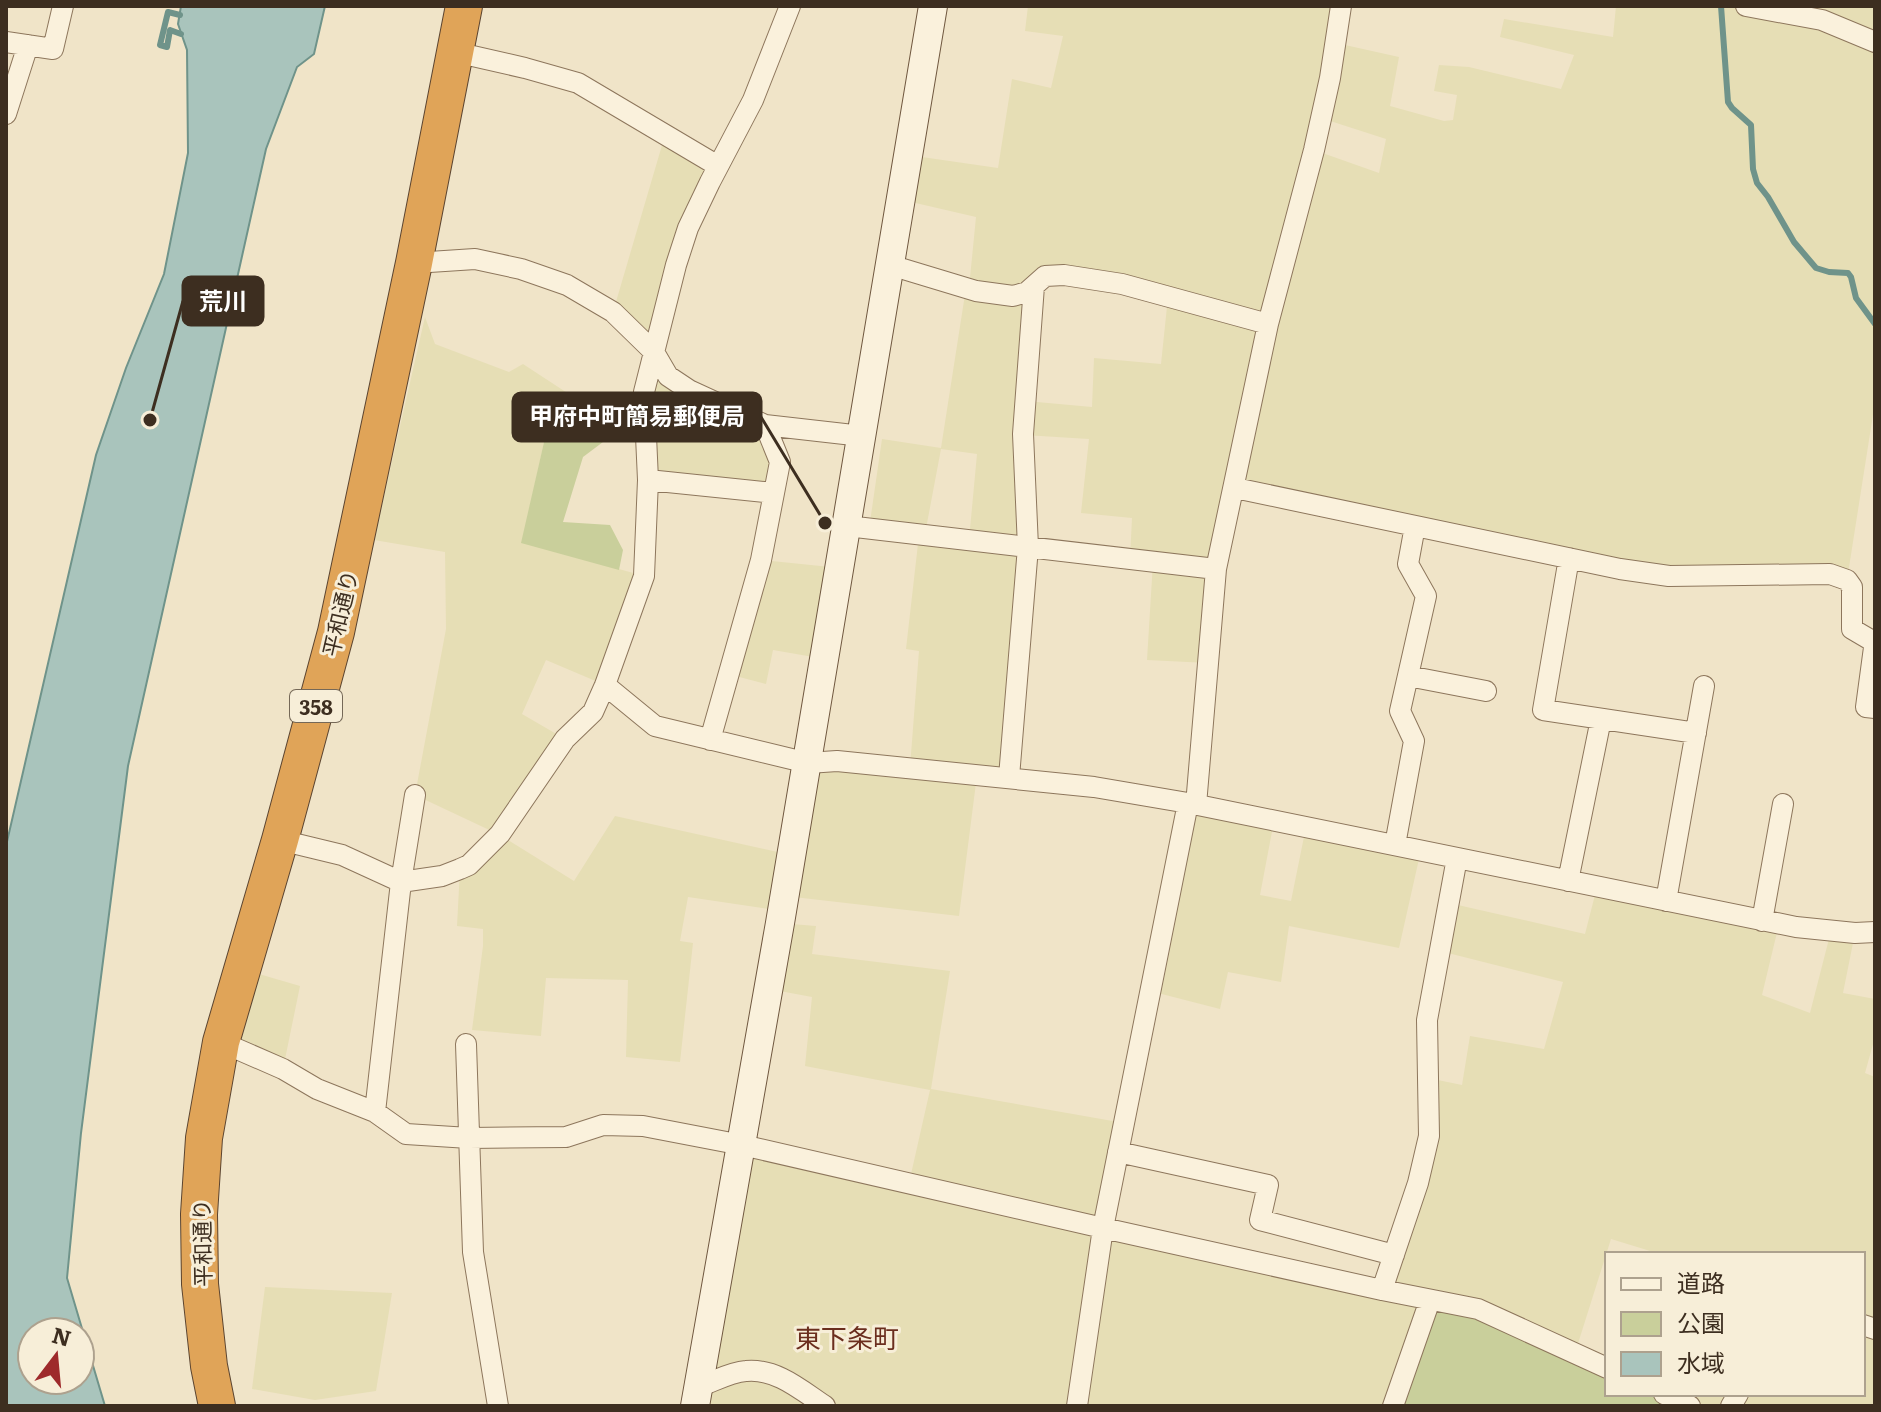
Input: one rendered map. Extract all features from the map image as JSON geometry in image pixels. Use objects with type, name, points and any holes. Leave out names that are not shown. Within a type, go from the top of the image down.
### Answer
[{"type":"highway","name":"平和通り","points":[[217,1406],[209,1366],[200,1284],[199,1214],[204,1138],[221,1042],[336,632],[414,263],[464,6]]},
{"type":"street","points":[[6,42],[53,49],[63,6]]},
{"type":"street","points":[[280,840],[342,855],[401,882],[442,876],[469,865],[500,834],[565,739],[593,712],[644,576],[648,480],[644,392],[676,265],[688,228],[753,100],[790,6]]},
{"type":"street","points":[[696,1396],[808,763],[933,6]]},
{"type":"street","points":[[1077,1406],[1103,1228],[1192,804],[1216,569],[1268,324],[1330,78],[1341,6]]},
{"type":"street","points":[[1746,6],[1822,20],[1875,42]]},
{"type":"street","points":[[6,114],[28,45]]},
{"type":"street","points":[[455,52],[578,83],[718,166]]},
{"type":"street","points":[[414,263],[475,259],[521,269],[567,285],[613,312],[654,352],[668,376],[689,390],[765,425],[862,436]]},
{"type":"street","points":[[890,265],[976,291],[1013,296],[1027,292],[1045,276],[1064,275],[1122,284],[1268,324]]},
{"type":"street","points":[[1009,777],[1028,547],[1023,434],[1034,286]]},
{"type":"street","points":[[710,740],[761,560],[780,462],[765,425]]},
{"type":"street","points":[[648,480],[774,493]]},
{"type":"street","points":[[1235,488],[1620,569],[1669,576],[1830,574],[1847,580],[1852,587],[1852,629],[1875,640],[1866,707],[1875,708]]},
{"type":"street","points":[[847,526],[1216,569]]},
{"type":"street","points":[[1395,845],[1414,741],[1400,711],[1426,596],[1408,564],[1415,526]]},
{"type":"street","points":[[1569,558],[1543,710],[1696,733]]},
{"type":"street","points":[[1408,676],[1486,691]]},
{"type":"street","points":[[605,685],[655,726],[808,763],[837,761],[1094,787],[1192,804],[1762,921],[1855,933],[1875,932]]},
{"type":"street","points":[[1666,901],[1704,686]]},
{"type":"street","points":[[1568,881],[1601,719]]},
{"type":"street","points":[[375,1112],[401,882],[415,795]]},
{"type":"street","points":[[1762,921],[1783,804]]},
{"type":"street","points":[[1382,1290],[1418,1183],[1429,1136],[1427,1020],[1457,858]]},
{"type":"street","points":[[221,1042],[283,1069],[317,1089],[375,1112],[406,1134],[469,1138],[566,1137],[603,1125],[643,1126],[742,1145],[1103,1228],[1478,1309],[1605,1367]]},
{"type":"street","points":[[466,1044],[473,1252],[498,1406]]},
{"type":"street","points":[[1118,1152],[1268,1185],[1260,1220],[1394,1255]]},
{"type":"street","points":[[1393,1406],[1430,1300]]},
{"type":"street","points":[[696,1396],[744,1370],[769,1373],[789,1382],[825,1406]]},
{"type":"street","points":[[1668,1396],[1690,1406]]},
{"type":"shaded area","points":[[1028,6],[1334,6],[1307,148],[1261,317],[1057,272],[1027,292],[1026,401],[1092,407],[1094,358],[1161,364],[1168,297],[1268,324],[1314,150],[1379,173],[1386,139],[1321,118],[1336,43],[1399,57],[1390,106],[1444,121],[1453,120],[1457,95],[1434,91],[1439,65],[1469,67],[1561,89],[1574,55],[1500,37],[1504,19],[1613,37],[1616,6],[1875,6],[1875,402],[1847,580],[1669,576],[1235,488],[1208,663],[1147,660],[1153,562],[1130,559],[1132,518],[1081,513],[1089,439],[1024,435],[1009,777],[977,775],[959,916],[785,896],[782,911],[688,897],[680,941],[693,943],[680,1062],[626,1057],[628,980],[546,978],[541,1036],[472,1030],[483,929],[457,926],[460,869],[500,835],[574,881],[615,816],[791,855],[808,763],[910,767],[919,651],[906,649],[919,535],[869,529],[882,439],[941,448],[966,288],[969,288],[976,217],[894,198],[901,154],[998,168],[1012,79],[1051,88],[1063,36],[1025,31]],"holes":[[[941,449],[977,454],[969,540],[925,534]]]},
{"type":"shaded area","points":[[665,135],[718,166],[654,352],[613,312]]},
{"type":"shaded area","points":[[425,317],[435,344],[509,372],[523,364],[578,400],[547,429],[522,542],[644,576],[605,685],[546,660],[522,714],[565,739],[500,835],[415,795],[446,629],[445,552],[374,540]]},
{"type":"shaded area","points":[[654,352],[668,376],[765,425],[774,493],[648,479]]},
{"type":"shaded area","points":[[761,560],[840,568],[825,659],[773,650],[766,684],[728,674]]},
{"type":"shaded area","points":[[1188,803],[1274,821],[1260,895],[1291,901],[1306,827],[1421,850],[1399,948],[1289,926],[1281,982],[1228,972],[1220,1009],[1150,991]]},
{"type":"shaded area","points":[[1597,887],[1779,924],[1762,995],[1810,1013],[1831,931],[1855,933],[1843,993],[1875,999],[1875,1037],[1865,1073],[1875,1077],[1875,1406],[1690,1406],[1668,1396],[1865,1396],[1865,1252],[1653,1252],[1611,1239],[1575,1353],[1393,1406],[695,1406],[742,1145],[909,1183],[930,1090],[805,1066],[812,997],[769,989],[780,923],[816,926],[812,954],[950,971],[931,1089],[1124,1123],[1103,1227],[1381,1290],[1418,1183],[1428,1078],[1462,1085],[1470,1036],[1544,1049],[1563,982],[1440,951],[1449,903],[1585,934]]},
{"type":"shaded area","points":[[259,974],[300,986],[283,1069],[239,1044]]},
{"type":"shaded area","points":[[265,1287],[392,1293],[376,1391],[315,1400],[252,1389]]},
{"type":"green space","points":[[578,400],[606,402],[623,427],[583,457],[563,522],[610,525],[623,550],[619,570],[521,543],[547,429]]},
{"type":"green space","points":[[1430,1300],[1605,1367],[1605,1396],[1668,1396],[1690,1406],[1393,1406]]},
{"type":"water","points":[[181,6],[325,6],[314,54],[297,67],[266,149],[128,766],[81,1133],[67,1278],[78,1316],[16,1316],[16,1396],[96,1396],[96,1376],[105,1406],[6,1406],[6,846],[96,455],[126,368],[164,274],[188,153],[187,50],[178,24]]},
{"type":"waterway","points":[[1721,6],[1728,102],[1751,125],[1753,169],[1757,183],[1794,242],[1816,268],[1848,273],[1856,298],[1875,324]]},
{"type":"waterway","points":[[180,15],[168,12],[160,45],[167,47],[170,30],[181,34]]},
{"type":"place","name":"荒川","points":[[150,420]]},
{"type":"place","name":"甲府中町簡易郵便局","points":[[825,523]]},
{"type":"district","name":"東下条町","points":[[847,1336]]}]
